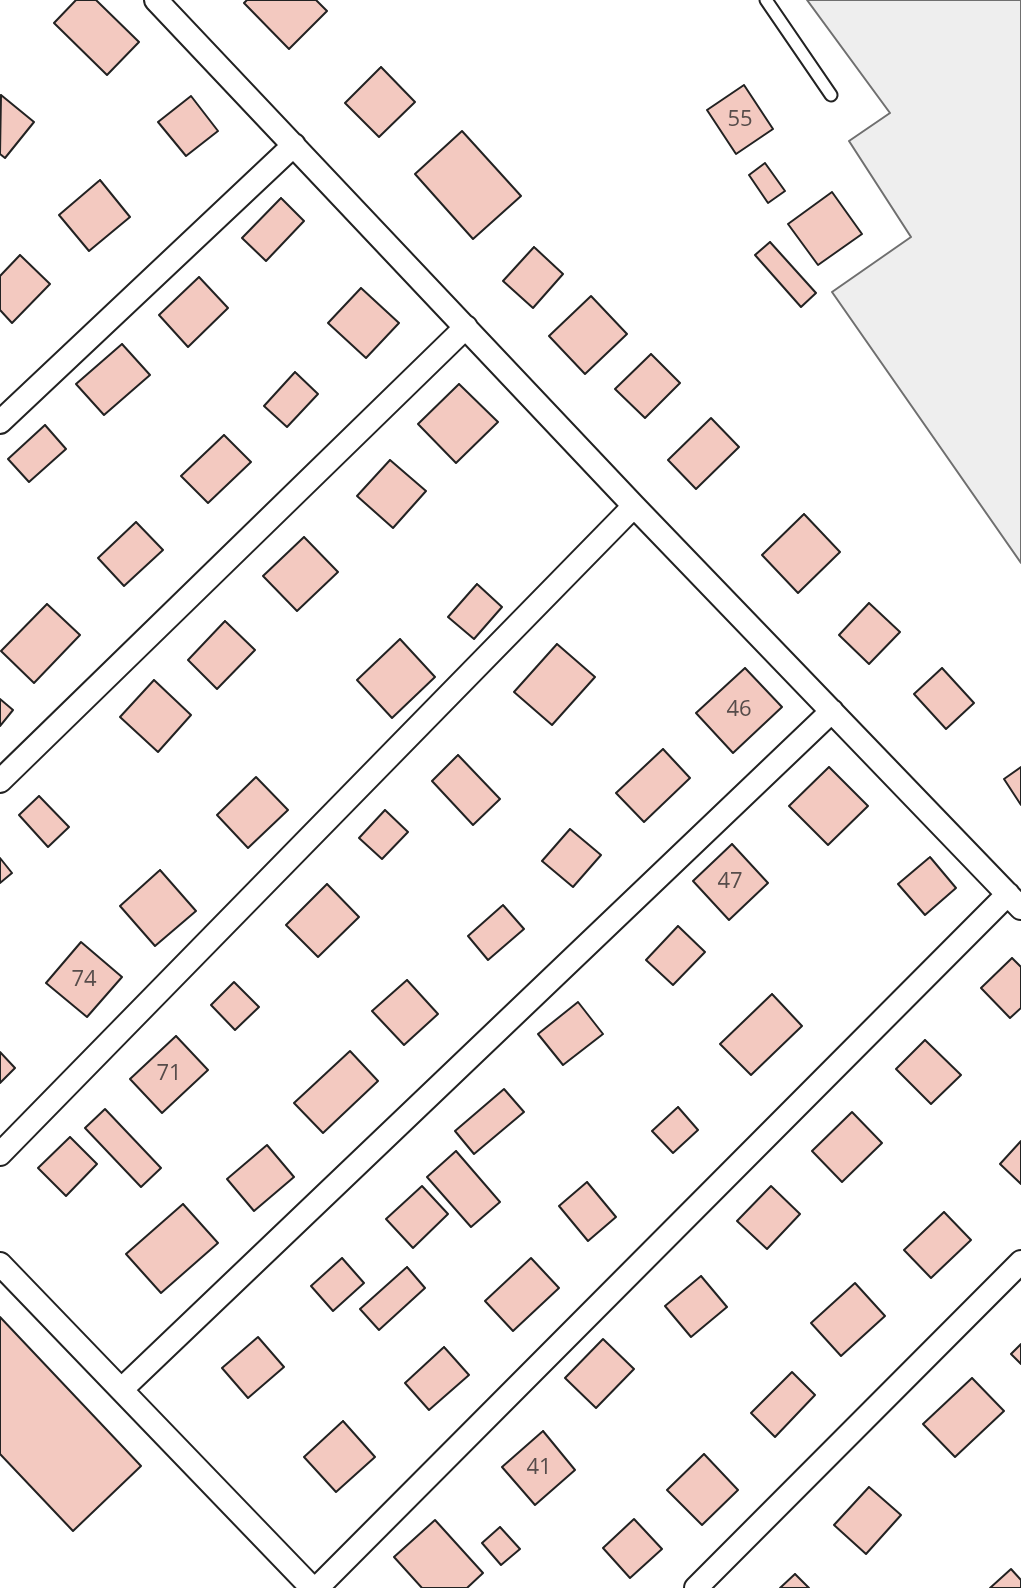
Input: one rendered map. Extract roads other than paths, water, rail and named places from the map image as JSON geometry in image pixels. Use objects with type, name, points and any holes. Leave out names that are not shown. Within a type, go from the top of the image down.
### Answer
[{"type":"street","points":[[0,1264],[314,1588],[1014,901],[634,506],[156,0]]},
{"type":"street","points":[[0,422],[294,145]]},
{"type":"street","points":[[0,781],[466,327]]},
{"type":"street","points":[[0,1154],[634,506]]},
{"type":"street","points":[[122,1389],[832,711]]},
{"type":"street","points":[[696,1588],[1021,1262]]},
{"type":"lane","points":[[766,0],[831,95]]}]
